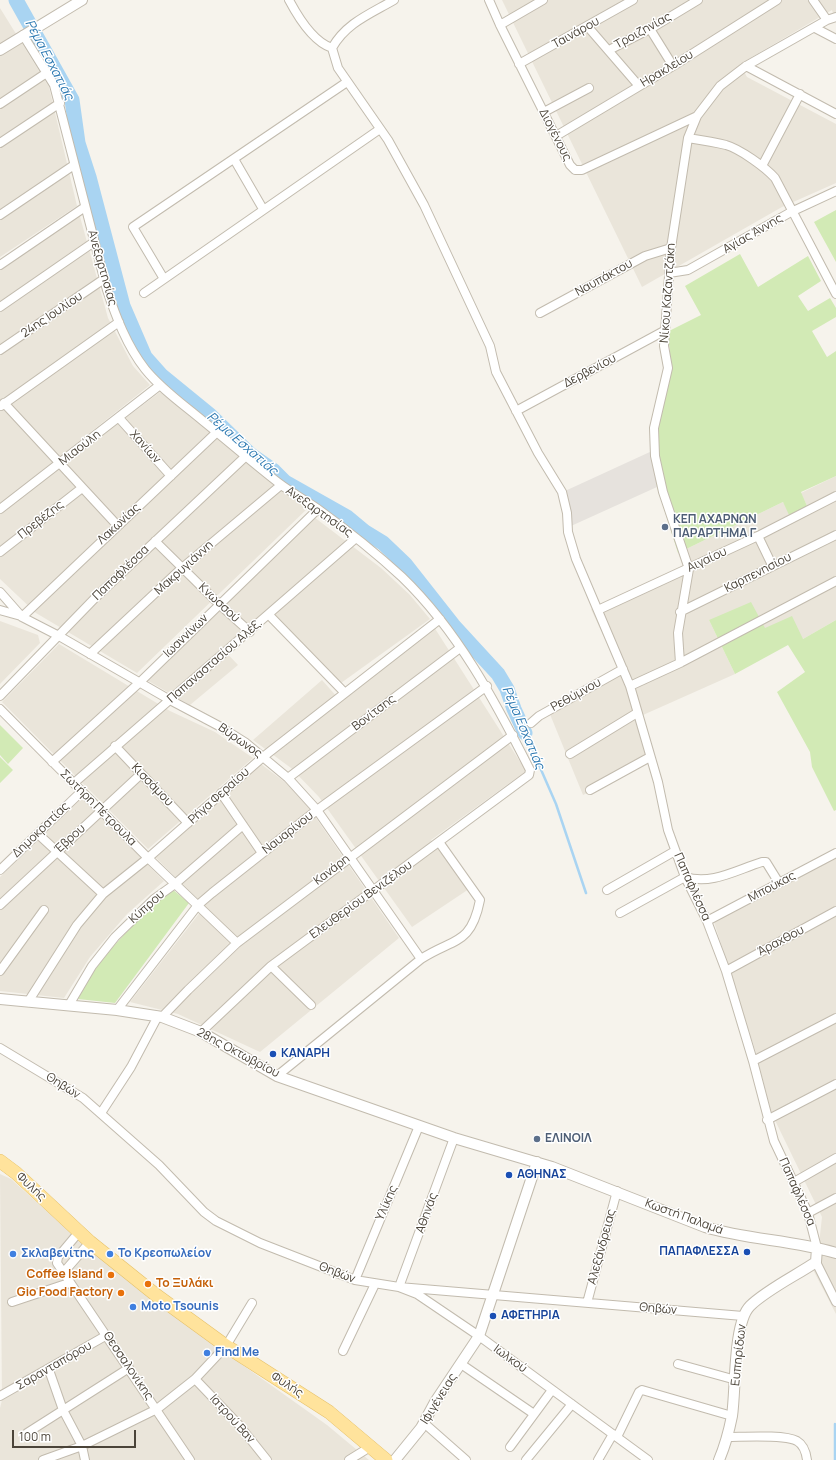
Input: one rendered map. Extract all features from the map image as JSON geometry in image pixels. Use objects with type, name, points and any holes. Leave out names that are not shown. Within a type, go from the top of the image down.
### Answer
[{"type":"main road","name":"Φυλής","points":[[0,1161],[16,1173],[90,1242],[156,1295],[226,1346],[329,1412],[386,1460]]},
{"type":"street","points":[[0,50],[82,0]]},
{"type":"street","points":[[289,0],[316,39],[332,48],[338,37],[348,27],[394,0]]},
{"type":"street","name":"Διογένους","points":[[489,0],[519,64],[570,165],[575,170],[582,170],[697,116]]},
{"type":"street","points":[[500,25],[543,0]]},
{"type":"street","name":"Ταινάρου","points":[[519,64],[588,27],[633,0]]},
{"type":"street","name":"Τροιζηνίας","points":[[609,50],[650,29],[698,0]]},
{"type":"street","name":"Ηρακλείου","points":[[556,136],[673,66],[777,0]]},
{"type":"street","points":[[813,0],[827,20]]},
{"type":"street","name":"Νίκου Καζαντζάκη","points":[[689,569],[663,492],[655,456],[654,428],[668,368],[664,346],[664,331],[671,248],[688,138],[697,116],[720,86],[746,66],[827,20],[836,17]]},
{"type":"street","name":"Νίκου Καζαντζάκη","points":[[814,28],[836,22]]},
{"type":"street","points":[[588,27],[639,86]]},
{"type":"street","points":[[814,28],[836,39]]},
{"type":"street","points":[[650,29],[673,66]]},
{"type":"street","name":"Ανεξαρτησίας","points":[[26,33],[54,85],[60,103],[74,165],[104,279],[119,322],[138,358],[160,385],[281,484],[318,509],[356,538],[401,577],[440,619],[487,686],[530,770],[528,775]]},
{"type":"street","name":"Παπαφλέσσα","points":[[332,48],[338,68],[402,163],[424,205],[490,346],[496,372],[538,453],[562,492],[567,514],[568,532],[574,552],[630,686],[658,782],[668,830],[675,851],[685,877],[707,921],[726,971],[753,1061],[767,1120],[774,1141],[808,1213],[817,1248],[816,1262]]},
{"type":"street","points":[[746,66],[836,114]]},
{"type":"street","points":[[0,104],[48,72]]},
{"type":"street","points":[[164,279],[133,227],[347,82]]},
{"type":"street","points":[[544,112],[589,88]]},
{"type":"street","points":[[762,166],[800,94]]},
{"type":"street","points":[[0,143],[60,103]]},
{"type":"street","points":[[144,293],[380,129]]},
{"type":"street","points":[[688,138],[727,145],[762,166],[774,178],[836,294]]},
{"type":"street","points":[[234,159],[263,209]]},
{"type":"street","points":[[0,215],[74,165]]},
{"type":"street","name":"Αγίας Άννης","points":[[669,273],[688,270],[791,212],[836,191]]},
{"type":"street","points":[[0,265],[85,207]]},
{"type":"street","points":[[0,307],[94,242]]},
{"type":"street","name":"Ναυπάκτου","points":[[540,313],[645,256],[671,248]]},
{"type":"street","name":"24ης Ιουλίου","points":[[0,350],[104,279]]},
{"type":"street","points":[[118,525],[2,405],[119,322]]},
{"type":"street","name":"Δερβενίου","points":[[516,411],[664,331]]},
{"type":"street","name":"Μιαούλη","points":[[0,509],[160,385]]},
{"type":"street","name":"Χανίων","points":[[119,418],[171,476]]},
{"type":"street","name":"Λακωνίας","points":[[22,617],[217,432]]},
{"type":"street","name":"Παπαφλέσσα","points":[[0,696],[58,636],[155,541],[246,456]]},
{"type":"street","name":"Μακρυγιάννη","points":[[90,654],[182,568],[281,484]]},
{"type":"street","name":"Πρεβέζης","points":[[0,552],[82,488]]},
{"type":"street","name":"Αιγαίου","points":[[598,610],[758,536],[836,496]]},
{"type":"street","name":"Ιωαννίνων","points":[[52,762],[139,683],[318,509]]},
{"type":"street","name":"Καρπενησίου","points":[[680,612],[772,565],[836,535]]},
{"type":"street","points":[[758,536],[772,565]]},
{"type":"street","name":"Παπαναστασίου Αλέξ.","points":[[74,783],[115,746],[250,632],[356,538]]},
{"type":"street","name":"Κνωσσού","points":[[155,541],[219,604],[250,632]]},
{"type":"street","points":[[680,663],[678,633],[680,612],[689,569]]},
{"type":"street","points":[[630,686],[680,663],[836,581]]},
{"type":"street","name":"Βύρωνος","points":[[0,592],[22,617],[219,726],[263,757],[288,778],[317,810],[351,856],[421,959]]},
{"type":"street","points":[[0,610],[22,617]]},
{"type":"street","points":[[269,615],[344,692]]},
{"type":"street","name":"Ρήγα Φεραίου","points":[[28,1002],[78,925],[103,894],[148,858],[263,757],[344,692],[440,619]]},
{"type":"street","name":"Βονίτσης","points":[[288,778],[460,648]]},
{"type":"street","name":"Ρεθύμνου","points":[[530,723],[539,716],[623,669]]},
{"type":"street","name":"Ναυαρίνου","points":[[117,1010],[198,905],[317,810],[487,686]]},
{"type":"street","name":"Σωτήρη Πέτρουλα","points":[[0,709],[148,858],[237,943]]},
{"type":"street","points":[[570,754],[637,713]]},
{"type":"street","name":"Κανάρη","points":[[101,1113],[131,1067],[160,1017],[237,943],[513,735]]},
{"type":"street","name":"Κισσάμου","points":[[115,746],[188,823]]},
{"type":"street","points":[[590,790],[650,757]]},
{"type":"street","name":"Έβρου","points":[[0,905],[142,774]]},
{"type":"street","name":"Ελευθερίου Βενιζέλου","points":[[201,1032],[271,966],[374,891],[528,775]]},
{"type":"street","name":"Δημοκρατίας","points":[[0,870],[82,791]]},
{"type":"street","points":[[221,793],[262,853]]},
{"type":"street","name":"Κύπρου","points":[[69,1005],[92,966],[115,937],[154,899],[175,884],[243,825]]},
{"type":"street","points":[[38,834],[103,894]]},
{"type":"street","points":[[278,1076],[421,959],[431,952],[451,945],[461,938],[475,921],[480,900],[439,842]]},
{"type":"street","points":[[607,890],[675,851]]},
{"type":"street","name":"Μπούκας","points":[[707,921],[836,853]]},
{"type":"street","points":[[620,913],[685,877],[698,881],[711,879],[762,862],[766,862],[780,883]]},
{"type":"street","points":[[0,972],[44,910]]},
{"type":"street","name":"Άραχθου","points":[[726,971],[835,915]]},
{"type":"street","points":[[271,966],[311,1005]]},
{"type":"street","name":"28ης Οκτωβρίου","points":[[0,999],[117,1010],[160,1017],[201,1032],[278,1076],[454,1138],[537,1162]]},
{"type":"street","points":[[753,1061],[836,1018]]},
{"type":"street","name":"Θηβών","points":[[0,1048],[64,1086],[101,1113],[159,1165],[204,1212],[216,1220],[260,1243],[355,1280],[399,1287],[743,1316]]},
{"type":"street","points":[[767,1120],[836,1084]]},
{"type":"street","name":"Υλίκης","points":[[355,1280],[419,1126]]},
{"type":"street","name":"Αθηνάς","points":[[399,1287],[454,1138]]},
{"type":"street","points":[[794,1182],[836,1158]]},
{"type":"street","points":[[494,1295],[537,1162]]},
{"type":"street","name":"Κωστή Παλαμά","points":[[537,1162],[617,1191],[695,1224],[725,1233],[817,1248],[836,1253]]},
{"type":"street","name":"Αλεξάνδρειας","points":[[587,1303],[617,1191]]},
{"type":"street","points":[[808,1213],[836,1198]]},
{"type":"street","name":"Θεσσαλονίκης","points":[[80,1232],[57,1259],[57,1263],[69,1283],[129,1368],[190,1460]]},
{"type":"street","points":[[63,1273],[90,1242]]},
{"type":"street","points":[[816,1262],[836,1302]]},
{"type":"street","name":"Ευπηρίδων","points":[[719,1460],[728,1437],[732,1416],[739,1333],[743,1316],[749,1307],[759,1298],[816,1262]]},
{"type":"street","points":[[12,1302],[69,1283]]},
{"type":"street","points":[[344,1351],[375,1284]]},
{"type":"street","name":"Ιωλκού","points":[[399,1287],[417,1294],[479,1336],[648,1460]]},
{"type":"street","name":"Ιφιγένειας","points":[[395,1460],[424,1423],[435,1402],[479,1336],[494,1295]]},
{"type":"street","points":[[43,1460],[82,1446],[157,1409],[195,1378],[226,1346],[252,1303]]},
{"type":"street","name":"Σαρανταπόρου","points":[[0,1396],[107,1336]]},
{"type":"street","points":[[461,1364],[534,1414]]},
{"type":"street","points":[[678,1364],[736,1380]]},
{"type":"street","points":[[27,1434],[129,1368]]},
{"type":"street","points":[[48,1370],[64,1410],[82,1446],[85,1460]]},
{"type":"street","name":"Ιατρού Βαν","points":[[195,1378],[239,1425],[267,1460]]},
{"type":"street","points":[[510,1447],[552,1390]]},
{"type":"street","points":[[598,1460],[615,1435],[639,1392],[642,1390],[732,1416]]},
{"type":"street","points":[[526,1460],[572,1404]]},
{"type":"street","points":[[424,1423],[466,1460]]},
{"type":"street","points":[[728,1437],[789,1438],[805,1449],[807,1460]]},
{"type":"street","points":[[349,1460],[370,1447]]},
{"type":"shaded area","points":[[502,0],[836,0],[836,23],[832,10],[740,64],[747,77],[836,124],[836,183],[782,207],[642,287]]},
{"type":"shaded area","points":[[0,8],[49,87],[77,206],[0,257]]},
{"type":"shaded area","points":[[79,213],[108,318],[133,366],[150,385],[0,504],[0,268]]},
{"type":"shaded area","points":[[160,392],[307,509],[137,673],[36,613],[0,579],[0,513]]},
{"type":"shaded area","points":[[652,451],[657,487],[571,526],[565,491]]},
{"type":"shaded area","points":[[836,476],[836,620],[803,639],[765,629],[709,620],[735,674],[643,715],[655,760],[583,795],[547,707],[618,668],[591,609],[683,567],[678,553],[783,502],[790,515],[807,506],[801,493]]},
{"type":"shaded area","points":[[314,517],[381,568],[410,595],[430,619],[341,683],[269,608],[222,648],[238,665],[190,705],[145,679]]},
{"type":"shaded area","points":[[0,621],[38,635],[40,643],[0,684]]},
{"type":"shaded area","points":[[434,627],[526,771],[431,840],[469,889],[412,927],[319,797],[291,768],[253,740],[322,680],[338,698]]},
{"type":"shaded area","points":[[59,644],[170,711],[215,732],[253,758],[148,849],[2,702]]},
{"type":"shaded area","points":[[261,764],[286,783],[307,805],[399,938],[260,1052],[178,1014],[130,1002],[205,906],[155,857]]},
{"type":"shaded area","points":[[81,797],[164,881],[127,914],[90,957],[64,998],[0,991],[0,877]]},
{"type":"shaded area","points":[[836,857],[836,1314],[810,1264],[818,1253],[822,1217],[771,1112],[756,1053],[714,922]]},
{"type":"shaded area","points":[[0,1174],[11,1179],[83,1244],[185,1324],[327,1425],[369,1460],[0,1460],[0,1408],[2,1400]]},
{"type":"green space","points":[[836,210],[836,262],[814,222]]},
{"type":"green space","points":[[740,254],[758,287],[808,256],[821,281],[798,296],[808,311],[830,298],[836,308],[836,317],[812,331],[827,357],[836,351],[836,476],[801,492],[807,506],[789,515],[783,502],[678,553],[657,487],[652,451],[665,370],[662,357],[670,351],[667,332],[701,315],[685,286]]},
{"type":"green space","points":[[751,602],[765,628],[792,616],[803,639],[836,620],[836,810],[834,811],[812,767],[810,752],[777,692],[805,672],[788,645],[735,674],[709,620]]},
{"type":"green space","points":[[0,725],[23,748],[8,764],[0,755]]},
{"type":"green space","points":[[0,757],[13,770],[0,783]]},
{"type":"green space","points":[[172,889],[189,903],[115,1003],[78,999],[97,968],[119,940]]},
{"type":"waterway","name":"Ρέμα Εσχατιάς","points":[[16,0],[72,100],[78,143],[89,177],[123,306],[145,357],[161,375],[210,415],[251,455],[274,471],[285,482],[347,517],[365,532],[383,543],[405,564],[453,625],[498,674],[507,689],[525,733]]},
{"type":"waterway","name":"Ρέμα Εσχατιάς","points":[[525,733],[556,804],[586,893]]},
{"type":"waterway","name":"Ρέμα Εσχατιάς","points":[[835,1424],[835,1460]]},
{"type":"place","name":"ΚΕΠ ΑΧΑΡΝΩΝ ΠΑΡΑΡΤΗΜΑ Γ","points":[[665,527]]},
{"type":"place","name":"ΚΑΝΑΡΗ","points":[[273,1054]]},
{"type":"place","name":"ΕΛΙΝΟΙΛ","points":[[537,1139]]},
{"type":"place","name":"ΑΘΗΝΑΣ","points":[[509,1175]]},
{"type":"place","name":"ΠΑΠΑΦΛΕΣΣΑ","points":[[747,1252]]},
{"type":"place","name":"Σκλαβενίτης","points":[[13,1254]]},
{"type":"place","name":"Το Κρεοπωλείον","points":[[110,1254]]},
{"type":"place","name":"Coffee Island","points":[[111,1275]]},
{"type":"place","name":"Το Ξυλάκι","points":[[148,1284]]},
{"type":"place","name":"Gio Food Factory","points":[[121,1293]]},
{"type":"place","name":"Moto Tsounis","points":[[133,1307]]},
{"type":"place","name":"ΑΦΕΤΗΡΙΑ","points":[[493,1316]]},
{"type":"place","name":"Find Me","points":[[207,1353]]}]
